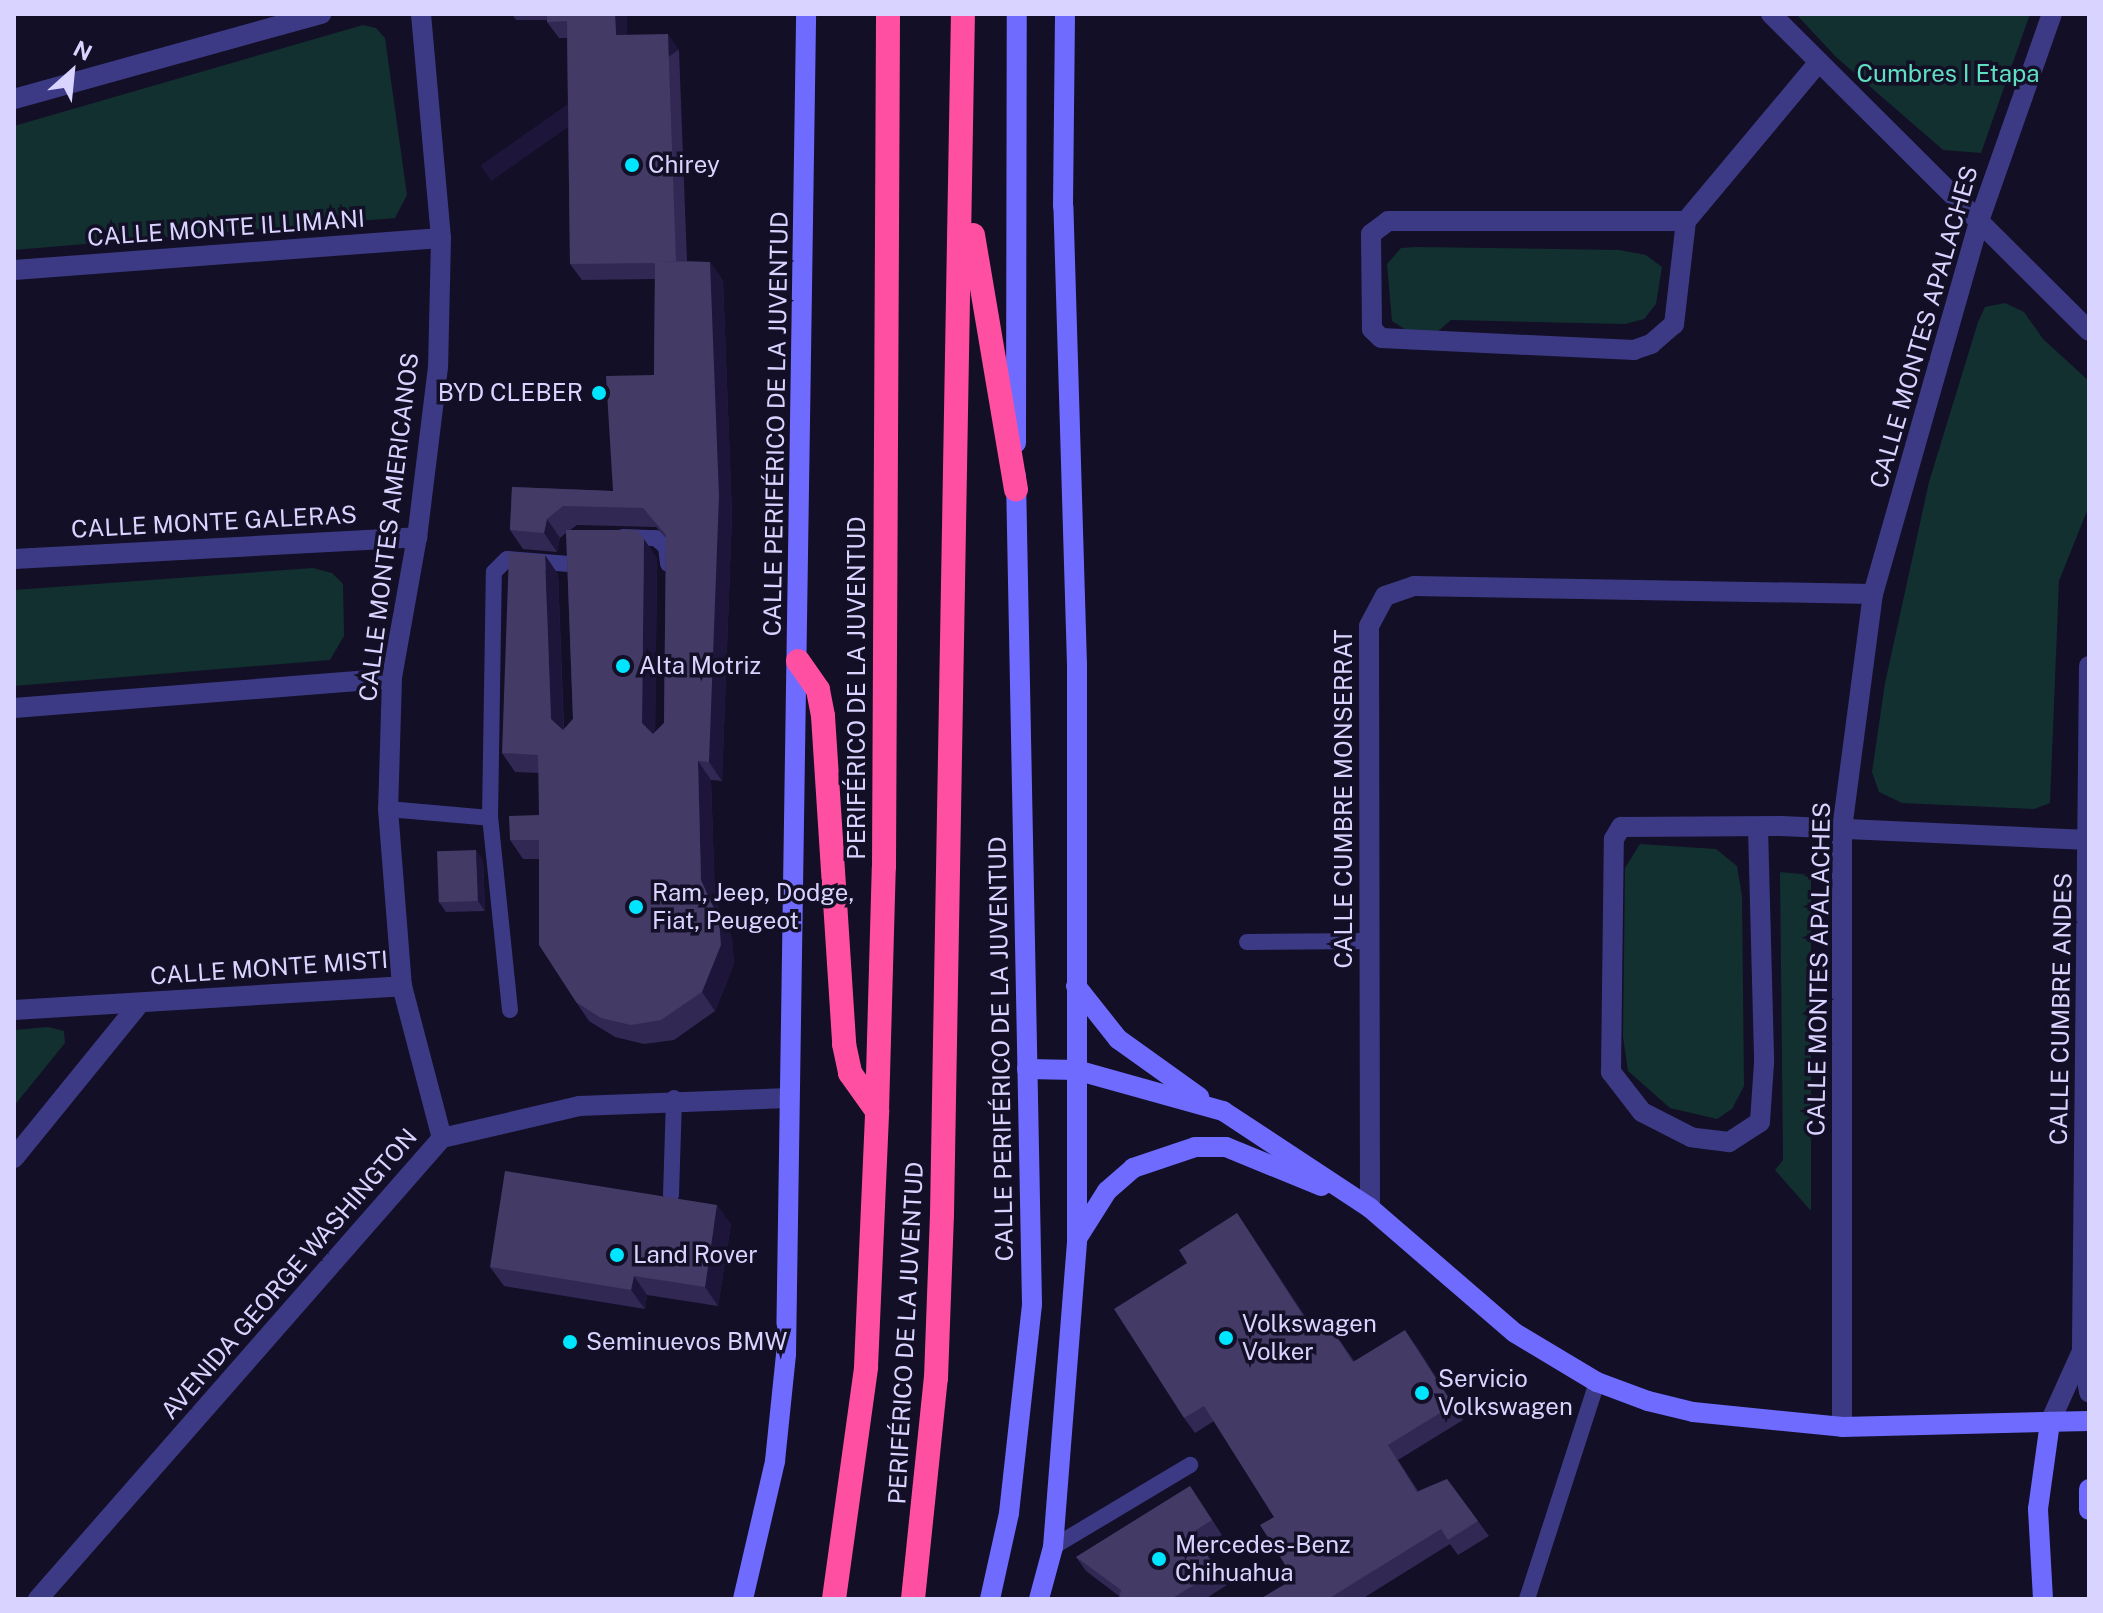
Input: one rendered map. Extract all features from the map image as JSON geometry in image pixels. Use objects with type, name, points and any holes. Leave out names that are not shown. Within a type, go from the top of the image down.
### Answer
[{"type":"highway","name":"PERIFÉRICO DE LA JUVENTUD","points":[[834,1599],[866,1367],[877,1111],[884,867],[888,14]]},
{"type":"highway","name":"PERIFÉRICO DE LA JUVENTUD","points":[[913,1599],[936,1378],[963,175],[963,14]]},
{"type":"highway","points":[[963,175],[1016,489]]},
{"type":"highway","points":[[798,661],[818,690],[823,716],[847,1058],[850,1073],[877,1111]]},
{"type":"main road","name":"CALLE PERIFÉRICO DE LA JUVENTUD","points":[[743,1599],[775,1461],[786,1354],[806,14]]},
{"type":"main road","name":"CALLE PERIFÉRICO DE LA JUVENTUD","points":[[990,1599],[1009,1513],[1032,1304],[1016,489],[1017,14]]},
{"type":"main road","points":[[1039,1599],[1053,1547],[1077,1241],[1077,665],[1063,206],[1065,14]]},
{"type":"main road","points":[[1075,986],[1094,1013],[1146,1063],[1370,1208],[1515,1333],[1597,1382],[1693,1412],[1842,1427],[2089,1421]]},
{"type":"main road","points":[[1027,1069],[1076,1070],[1223,1111]]},
{"type":"main road","points":[[1077,1241],[1107,1191],[1133,1168],[1195,1147],[1226,1147],[1257,1157],[1370,1208]]},
{"type":"main road","points":[[2043,1599],[2038,1509],[2050,1422]]},
{"type":"main road","points":[[2089,1489],[2089,1510]]},
{"type":"street","points":[[14,99],[321,14]]},
{"type":"street","name":"CALLE MONTES AMERICANOS","points":[[421,14],[441,238],[438,367],[417,537],[392,678],[388,809],[402,986],[442,1138]]},
{"type":"street","points":[[1771,14],[2089,331]]},
{"type":"street","name":"CALLE MONTES APALACHES","points":[[1842,1427],[1842,829],[1873,594],[1979,221],[2052,14]]},
{"type":"street","points":[[1686,221],[1399,217],[1371,234],[1372,329],[1381,338],[1634,350],[1651,344],[1674,324],[1686,221],[1819,62]]},
{"type":"street","name":"CALLE MONTE ILLIMANI","points":[[14,270],[441,238]]},
{"type":"street","name":"CALLE MONTE GALERAS","points":[[14,559],[417,537]]},
{"type":"street","name":"CALLE CUMBRE MONSERRAT","points":[[1370,1208],[1369,626],[1385,596],[1414,586],[1873,594]]},
{"type":"street","name":"CALLE CUMBRE ANDES","points":[[2089,666],[2082,1351],[2089,1392]]},
{"type":"street","points":[[14,708],[392,678]]},
{"type":"street","points":[[1758,827],[1764,1063],[1760,1122],[1751,1132],[1729,1142],[1691,1137],[1642,1112],[1611,1072],[1614,839],[1625,824],[1758,827],[1842,829],[2089,840]]},
{"type":"street","name":"CALLE MONTE MISTI","points":[[14,1010],[402,986]]},
{"type":"street","name":"CALLE MONTE MISTI","points":[[14,1158],[140,1003]]},
{"type":"street","name":"AVENIDA GEORGE WASHINGTON","points":[[38,1599],[442,1138],[579,1106],[674,1098],[788,1098]]},
{"type":"street","name":"CALLE CUMBRE ANDES","points":[[2050,1422],[2082,1351]]},
{"type":"lane","points":[[608,537],[662,542],[668,554],[668,585]]},
{"type":"lane","points":[[510,1010],[490,818],[494,572],[507,559],[570,572],[568,545]]},
{"type":"lane","points":[[388,809],[490,818]]},
{"type":"lane","points":[[1247,942],[1370,941]]},
{"type":"lane","points":[[671,1195],[674,1098]]},
{"type":"lane","points":[[1527,1599],[1597,1382]]},
{"type":"lane","points":[[1053,1547],[1190,1465]]},
{"type":"green space","name":"Cumbres I Etapa","points":[[1796,14],[2030,14],[1981,153],[1943,150],[1836,57]]},
{"type":"green space","points":[[363,25],[376,28],[385,38],[407,195],[395,218],[14,250],[14,126]]},
{"type":"green space","points":[[1401,248],[1619,250],[1646,255],[1662,267],[1656,304],[1644,319],[1625,324],[1451,320],[1436,333],[1414,335],[1392,321],[1387,264]]},
{"type":"green space","points":[[2005,303],[2024,312],[2043,339],[2089,381],[2089,506],[2059,581],[2050,803],[2034,809],[1902,803],[1879,792],[1872,772],[1885,683],[1929,482],[1978,322],[1985,307]]},
{"type":"green space","points":[[313,568],[332,573],[343,584],[344,636],[330,660],[14,686],[14,590]]},
{"type":"green space","points":[[1640,844],[1716,849],[1737,866],[1742,896],[1744,1086],[1732,1109],[1717,1119],[1670,1108],[1628,1071],[1623,1037],[1625,868]]},
{"type":"green space","points":[[1780,872],[1811,875],[1811,1211],[1775,1170],[1783,1160]]},
{"type":"green space","points":[[48,1027],[64,1031],[65,1043],[14,1106],[14,1030]]},
{"type":"building","name":"Chirey","points":[[547,14],[615,14],[616,35],[668,34],[676,261],[570,264],[567,21],[547,22]]},
{"type":"building","points":[[655,261],[710,262],[719,496],[709,762],[698,761],[701,880],[719,919],[721,945],[702,992],[661,1020],[631,1025],[601,1018],[576,1002],[539,945],[539,840],[510,840],[509,816],[539,815],[538,755],[502,753],[509,552],[545,555],[551,719],[563,730],[573,719],[566,530],[637,530],[644,539],[642,723],[653,734],[664,723],[666,535],[643,508],[563,506],[547,519],[544,533],[510,530],[512,487],[613,491],[606,376],[654,375]]},
{"type":"building","points":[[476,850],[478,901],[439,902],[437,851]]},
{"type":"building","name":"Land Rover","points":[[505,1171],[717,1205],[705,1287],[634,1276],[631,1290],[490,1267]]},
{"type":"building","points":[[1237,1213],[1311,1328],[1325,1319],[1353,1362],[1405,1330],[1453,1405],[1388,1445],[1417,1492],[1447,1479],[1478,1521],[1448,1540],[1441,1529],[1328,1599],[1260,1599],[1294,1579],[1260,1525],[1274,1517],[1204,1406],[1184,1418],[1114,1309],[1187,1263],[1179,1250]]},
{"type":"building","name":"Mercedes-Benz Chihuahua","points":[[1190,1486],[1212,1520],[1193,1532],[1217,1571],[1171,1599],[1119,1599],[1121,1590],[1076,1557]]},
{"type":"place","name":"Chirey","points":[[632,165]]},
{"type":"place","name":"BYD CLEBER","points":[[599,393]]},
{"type":"place","name":"Alta Motriz","points":[[623,666]]},
{"type":"place","name":"Ram, Jeep, Dodge, Fiat, Peugeot","points":[[636,907]]},
{"type":"place","name":"Land Rover","points":[[617,1255]]},
{"type":"place","name":"Volkswagen Volker","points":[[1226,1338]]},
{"type":"place","name":"Seminuevos BMW","points":[[570,1342]]},
{"type":"place","name":"Servicio Volkswagen","points":[[1422,1393]]},
{"type":"place","name":"Mercedes-Benz Chihuahua","points":[[1159,1559]]}]
